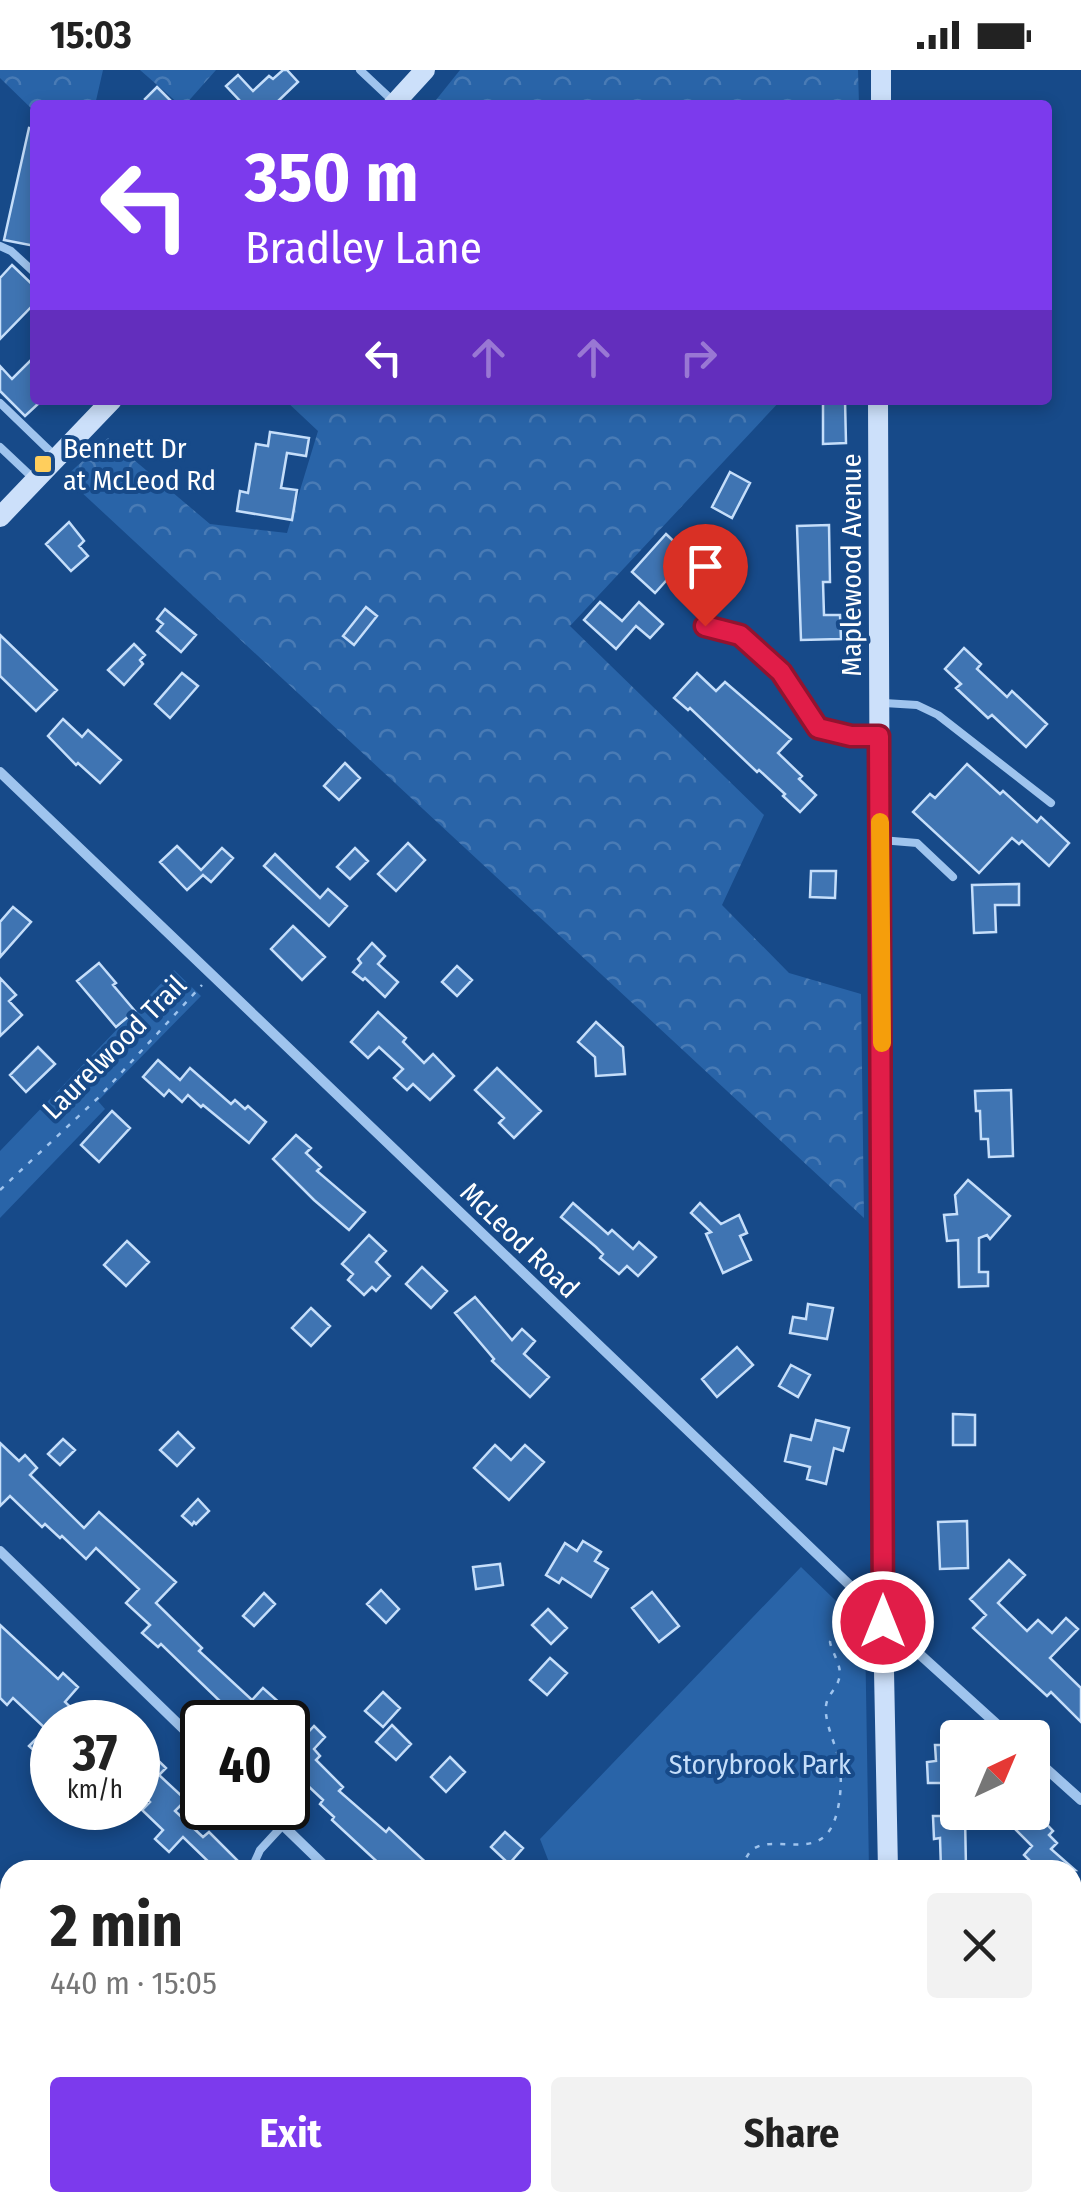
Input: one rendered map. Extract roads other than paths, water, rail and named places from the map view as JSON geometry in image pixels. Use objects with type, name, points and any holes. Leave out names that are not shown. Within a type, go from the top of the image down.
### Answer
[{"type":"street","points":[[398,100],[426,70]]},
{"type":"street","points":[[881,70],[881,100]]},
{"type":"street","points":[[0,517],[107,405]]},
{"type":"street","name":"Maplewood Avenue","points":[[878,405],[883,1622],[888,1860]]},
{"type":"street","points":[[705,626],[740,635],[781,672],[818,728],[851,736],[879,736]]},
{"type":"street","name":"McLeod Road","points":[[0,772],[863,1598],[883,1622],[992,1720]]},
{"type":"street","points":[[0,1551],[180,1726]]},
{"type":"street","points":[[1050,1772],[1081,1800]]},
{"type":"street","points":[[287,1830],[319,1860]]},
{"type":"lane","points":[[360,70],[390,100]]},
{"type":"lane","points":[[0,246],[12,251],[30,269]]},
{"type":"lane","points":[[0,403],[56,457]]},
{"type":"lane","points":[[0,447],[35,480]]},
{"type":"lane","points":[[879,702],[917,705],[938,715],[1051,803]]},
{"type":"lane","points":[[881,840],[918,843],[953,877]]},
{"type":"lane","points":[[256,1860],[279,1830]]},
{"type":"place","name":"Bennett Dr at McLeod Rd","points":[[43,464]]},
{"type":"park label","name":"Storybrook Park","points":[[760,1764]]}]
